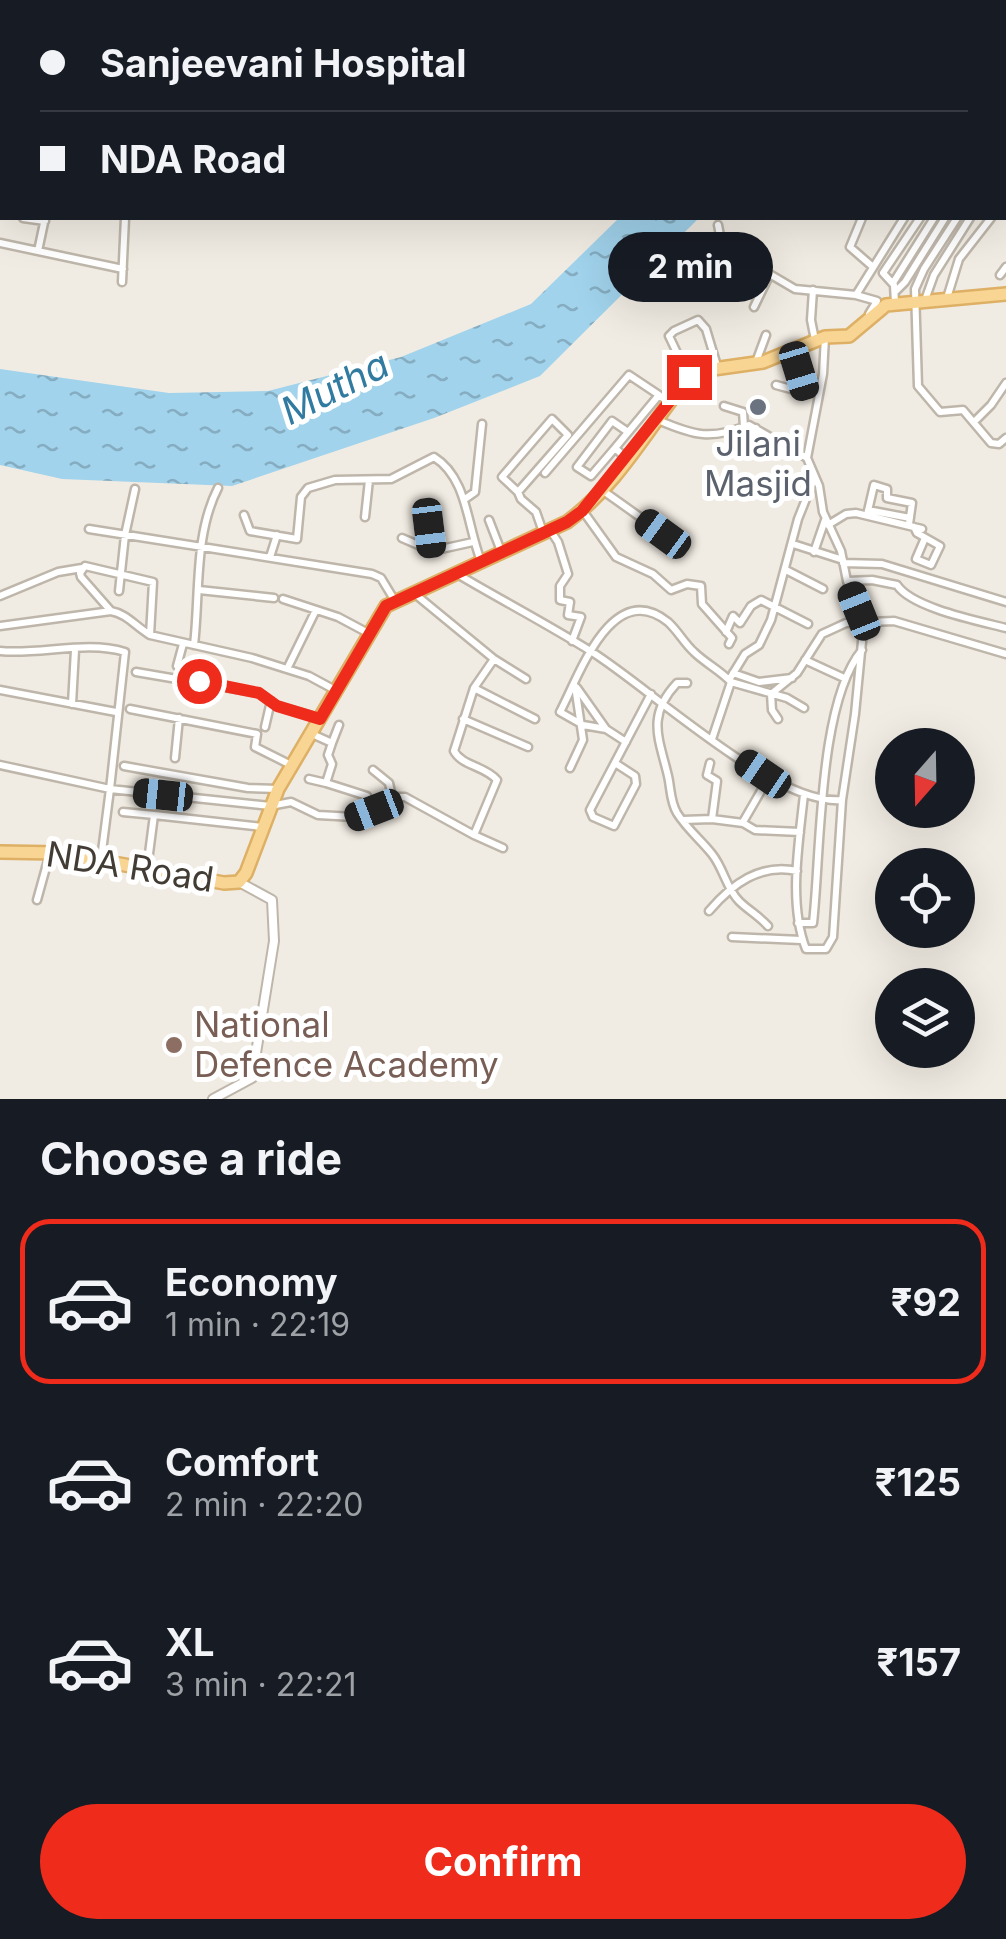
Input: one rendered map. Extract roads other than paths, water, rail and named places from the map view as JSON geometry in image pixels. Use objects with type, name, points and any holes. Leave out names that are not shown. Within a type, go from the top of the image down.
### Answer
[{"type":"main road","points":[[689,377],[700,371],[756,363],[820,339],[849,336],[886,305],[894,293],[921,302],[1006,294]]},
{"type":"main road","name":"NDA Road","points":[[0,852],[50,852],[224,884],[239,882],[290,765],[386,606],[582,511],[658,420],[664,399],[689,377]]},
{"type":"street","points":[[38,251],[45,220]]},
{"type":"street","points":[[122,282],[125,220]]},
{"type":"street","points":[[861,220],[850,247],[873,267]]},
{"type":"street","points":[[856,295],[903,220]]},
{"type":"street","points":[[894,293],[883,274],[919,220]]},
{"type":"street","points":[[894,293],[933,220]]},
{"type":"street","points":[[894,293],[944,220]]},
{"type":"street","points":[[956,220],[924,269],[916,289],[921,302],[918,386],[940,412],[959,408],[991,443],[999,444],[1006,438]]},
{"type":"street","points":[[921,302],[969,220]]},
{"type":"street","points":[[946,300],[960,259],[989,220]]},
{"type":"street","points":[[718,225],[722,246],[795,289],[877,301],[862,325]]},
{"type":"street","points":[[0,243],[123,269]]},
{"type":"street","points":[[1000,275],[1006,267]]},
{"type":"street","points":[[754,307],[769,276]]},
{"type":"street","points":[[804,794],[797,872],[798,923],[806,949],[826,949],[832,942],[842,800],[864,622],[807,458],[823,374],[820,339],[811,320],[813,290]]},
{"type":"street","points":[[689,377],[669,336],[698,320],[727,368]]},
{"type":"street","points":[[756,363],[766,335]]},
{"type":"street","points":[[793,351],[806,392]]},
{"type":"street","points":[[546,473],[629,376],[664,399],[628,432],[591,476],[578,467],[612,420],[628,432]]},
{"type":"street","points":[[974,422],[1006,383]]},
{"type":"street","points":[[776,384],[806,392],[818,390]]},
{"type":"street","points":[[724,406],[743,412],[744,426]]},
{"type":"street","points":[[518,492],[568,435],[556,420],[552,419],[502,478],[536,512],[546,531],[558,542],[568,574],[560,586],[560,600],[570,602],[568,615],[580,617],[572,641]]},
{"type":"street","points":[[658,420],[699,435],[729,434],[744,426],[756,428],[807,458]]},
{"type":"street","points":[[465,500],[474,492],[482,424]]},
{"type":"street","points":[[749,445],[756,428]]},
{"type":"street","points":[[615,448],[627,459]]},
{"type":"street","points":[[244,515],[250,531],[299,538],[301,497],[308,488],[335,480],[391,479],[434,457],[444,463],[465,500],[482,562]]},
{"type":"street","points":[[712,738],[731,678],[745,654],[760,645],[777,607],[798,519],[814,479]]},
{"type":"street","points":[[365,517],[370,480]]},
{"type":"street","points":[[814,552],[827,521],[846,514],[867,513],[916,527],[912,503],[887,498],[887,488],[874,486],[867,513]]},
{"type":"street","points":[[194,645],[202,548],[208,510],[218,488]]},
{"type":"street","points":[[119,591],[135,489]]},
{"type":"street","points":[[602,490],[682,547]]},
{"type":"street","points":[[426,506],[432,550]]},
{"type":"street","points":[[582,511],[616,557],[653,574],[671,590],[688,584],[701,586],[702,604],[732,640],[729,644]]},
{"type":"street","points":[[489,520],[501,553]]},
{"type":"street","points":[[90,529],[377,575],[396,602]]},
{"type":"street","points":[[270,557],[276,536]]},
{"type":"street","points":[[402,538],[432,550],[474,542]]},
{"type":"street","points":[[793,544],[843,561],[882,564],[1006,602]]},
{"type":"street","points":[[0,596],[58,572],[89,566],[149,580],[155,586],[150,634]]},
{"type":"street","points":[[82,568],[82,577],[111,611]]},
{"type":"street","points":[[786,570],[823,588]]},
{"type":"street","points":[[458,574],[591,651],[770,777],[804,794],[842,800]]},
{"type":"street","points":[[847,581],[897,585],[901,592],[944,610],[1006,628]]},
{"type":"street","points":[[200,590],[274,598]]},
{"type":"street","points":[[415,594],[494,659],[526,679]]},
{"type":"street","points":[[283,599],[368,633]]},
{"type":"street","points":[[726,632],[734,616],[740,622],[760,600],[808,624]]},
{"type":"street","points":[[286,669],[316,610]]},
{"type":"street","points":[[0,626],[111,611],[125,614],[150,634],[286,669],[337,691]]},
{"type":"street","points":[[606,729],[583,725],[560,712],[591,651],[612,621],[630,612],[652,613],[671,624],[693,652],[731,678],[804,708]]},
{"type":"street","points":[[770,694],[793,678],[816,640],[833,626],[903,623],[1006,654]]},
{"type":"street","points":[[178,666],[183,644]]},
{"type":"street","points":[[0,651],[106,648],[126,652],[101,859]]},
{"type":"street","points":[[72,704],[75,650]]},
{"type":"street","points":[[798,923],[813,923],[837,701],[848,667],[862,650]]},
{"type":"street","points":[[474,835],[496,780],[455,755],[474,688],[494,659]]},
{"type":"street","points":[[805,660],[844,678]]},
{"type":"street","points":[[136,672],[259,693],[320,719]]},
{"type":"street","points":[[731,678],[759,682],[793,678]]},
{"type":"street","points":[[687,683],[677,683],[658,714],[658,747],[671,800],[682,820],[714,857],[728,888],[768,926]]},
{"type":"street","points":[[570,768],[583,740],[575,684]]},
{"type":"street","points":[[575,684],[606,729],[626,742]]},
{"type":"street","points":[[474,688],[535,719]]},
{"type":"street","points":[[0,690],[116,712]]},
{"type":"street","points":[[614,763],[635,776],[636,784],[614,826],[593,817],[590,810],[614,763],[651,694]]},
{"type":"street","points":[[770,694],[772,710],[778,718]]},
{"type":"street","points":[[265,728],[271,701]]},
{"type":"street","points":[[130,708],[257,734],[255,747],[290,765]]},
{"type":"street","points":[[175,758],[179,718]]},
{"type":"street","points":[[464,718],[528,746]]},
{"type":"street","points":[[326,782],[332,764],[328,755],[339,725]]},
{"type":"street","points":[[312,734],[332,742]]},
{"type":"street","points":[[710,762],[706,775],[716,781],[712,818]]},
{"type":"street","points":[[0,765],[110,789],[270,806],[291,802],[318,815],[354,817],[374,810],[392,797],[416,801],[503,848]]},
{"type":"street","points":[[124,766],[248,788],[278,789]]},
{"type":"street","points":[[373,770],[388,783],[392,797]]},
{"type":"street","points":[[743,823],[770,777]]},
{"type":"street","points":[[309,779],[367,796]]},
{"type":"street","points":[[122,812],[262,828]]},
{"type":"street","points":[[147,869],[154,815]]},
{"type":"street","points":[[682,820],[712,818],[743,823],[755,830],[800,832]]},
{"type":"street","points":[[38,900],[50,852]]},
{"type":"street","points":[[710,911],[728,888],[764,870],[797,872]]},
{"type":"street","points":[[214,1099],[252,1078],[274,941],[272,900],[239,882]]},
{"type":"street","points":[[732,937],[802,940]]},
{"type":"water","name":"Mutha","points":[[617,220],[697,220],[540,376],[434,418],[232,486],[62,479],[0,465],[0,369],[169,393],[268,391],[401,357],[531,304]]},
{"type":"place","name":"Jilani Masjid","points":[[758,407]]},
{"type":"place","name":"National Defence Academy","points":[[174,1045]]}]
